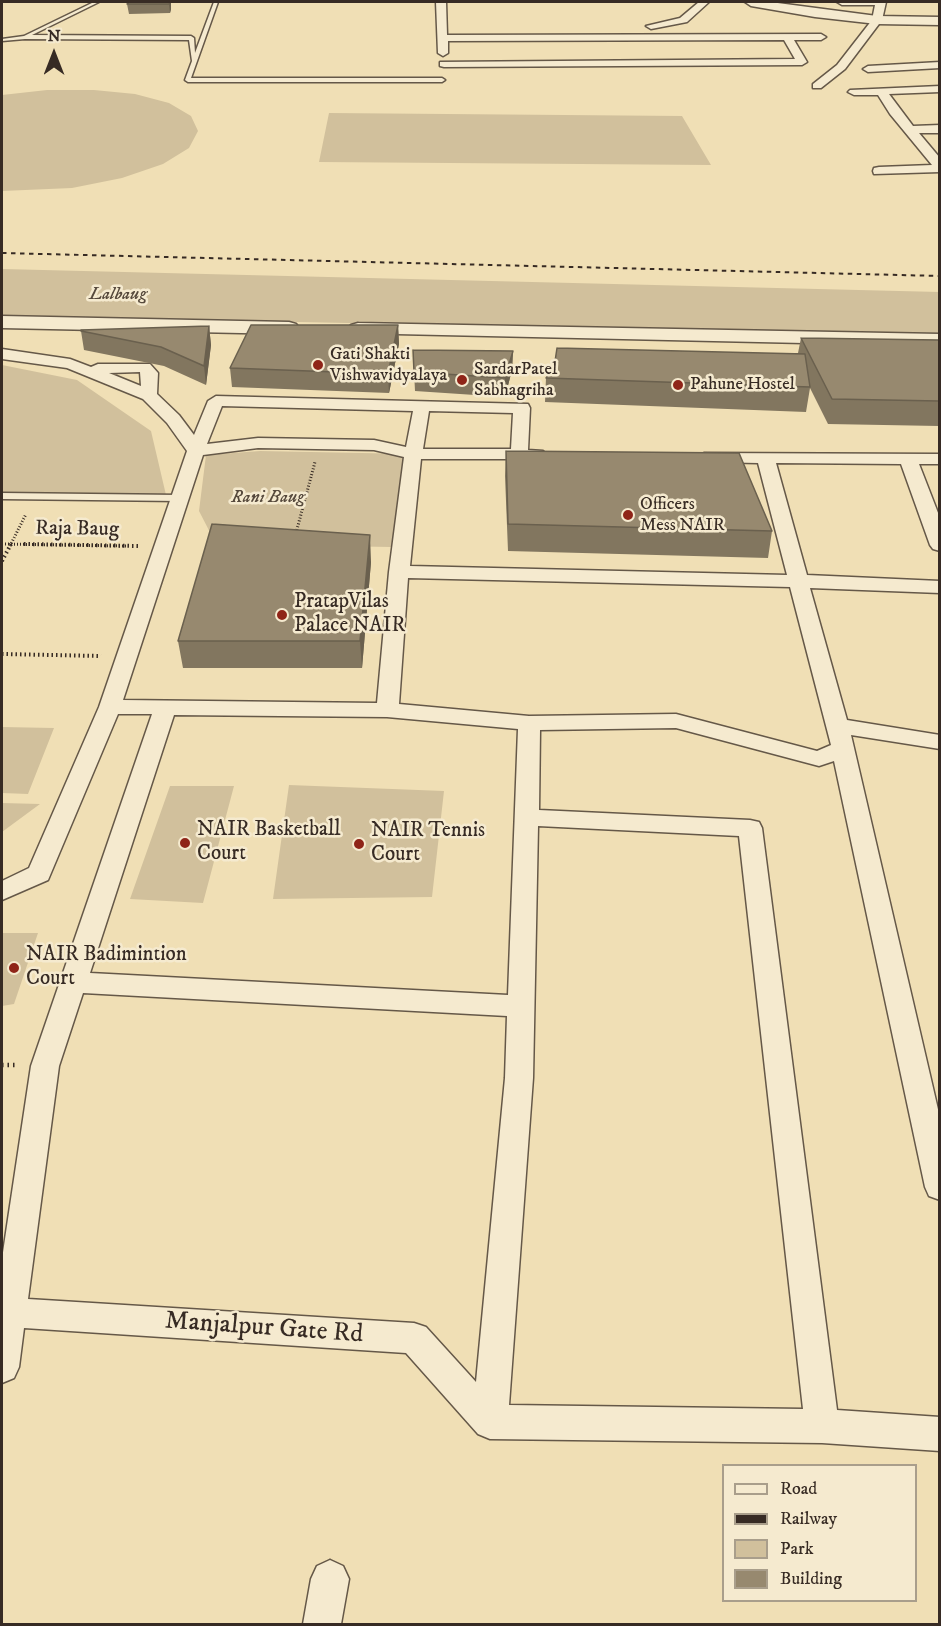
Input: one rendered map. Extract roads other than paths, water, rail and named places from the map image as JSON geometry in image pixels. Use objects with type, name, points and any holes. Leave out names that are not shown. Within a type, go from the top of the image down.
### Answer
[{"type":"street","points":[[441,2],[444,64],[442,80]]},
{"type":"street","points":[[442,34],[645,27],[683,20],[704,2]]},
{"type":"street","points":[[751,2],[876,20],[939,21]]},
{"type":"street","points":[[833,2],[840,16]]},
{"type":"street","points":[[817,86],[841,67],[876,20],[881,2],[842,2]]},
{"type":"street","points":[[442,34],[821,37]]},
{"type":"street","points":[[444,64],[802,62],[787,37]]},
{"type":"street","points":[[868,69],[939,65]]},
{"type":"street","points":[[854,92],[939,89]]},
{"type":"street","points":[[880,91],[939,167]]},
{"type":"street","points":[[910,130],[939,129]]},
{"type":"street","points":[[879,171],[939,167]]},
{"type":"street","points":[[2,320],[310,328]]},
{"type":"street","points":[[334,329],[939,340]]},
{"type":"street","points":[[2,354],[70,364],[88,369],[149,395],[173,419],[196,451]]},
{"type":"street","points":[[2,891],[39,874],[110,707],[196,451],[216,401],[522,408],[519,455]]},
{"type":"street","points":[[387,710],[399,572],[413,454],[422,406]]},
{"type":"street","points":[[196,451],[258,443],[374,445],[413,454],[555,455]]},
{"type":"street","points":[[695,457],[939,459]]},
{"type":"street","points":[[765,457],[840,737],[939,1187]]},
{"type":"street","points":[[908,459],[939,545]]},
{"type":"street","points":[[399,572],[798,580],[939,587]]},
{"type":"street","points":[[110,707],[387,710],[529,723],[676,722],[819,759],[840,737],[939,742]]},
{"type":"street","points":[[2,1367],[5,1312],[45,1066],[165,708]]},
{"type":"street","points":[[529,723],[519,1078],[490,1422],[822,1426],[939,1434]]},
{"type":"street","points":[[526,817],[750,828],[822,1426]]},
{"type":"street","points":[[74,982],[520,1006]]},
{"type":"street","name":"Manjalpur Gate Rd","points":[[5,1312],[414,1338],[490,1422]]},
{"type":"street","points":[[322,1624],[330,1579]]},
{"type":"lane","points":[[25,37],[97,2]]},
{"type":"lane","points":[[216,2],[188,80],[442,80]]},
{"type":"lane","points":[[2,40],[25,37],[191,38],[194,62]]},
{"type":"lane","points":[[2,496],[180,498]]},
{"type":"railway","points":[[2,253],[940,276]]},
{"type":"place","name":"Gati Shakti Vishwavidyalaya","points":[[318,365]]},
{"type":"place","name":"SardarPatel Sabhagriha","points":[[462,380]]},
{"type":"place","name":"Pahune Hostel","points":[[678,385]]},
{"type":"place","name":"Officers Mess NAIR","points":[[628,515]]},
{"type":"place","name":"PratapVilas Palace NAIR","points":[[282,615]]},
{"type":"place","name":"NAIR Basketball Court","points":[[185,843]]},
{"type":"place","name":"NAIR Tennis Court","points":[[359,844]]},
{"type":"place","name":"NAIR Badimintion Court","points":[[14,968]]},
{"type":"park label","name":"Lalbaug","points":[[118,295]]},
{"type":"park label","name":"Rani Baug","points":[[268,498]]}]
